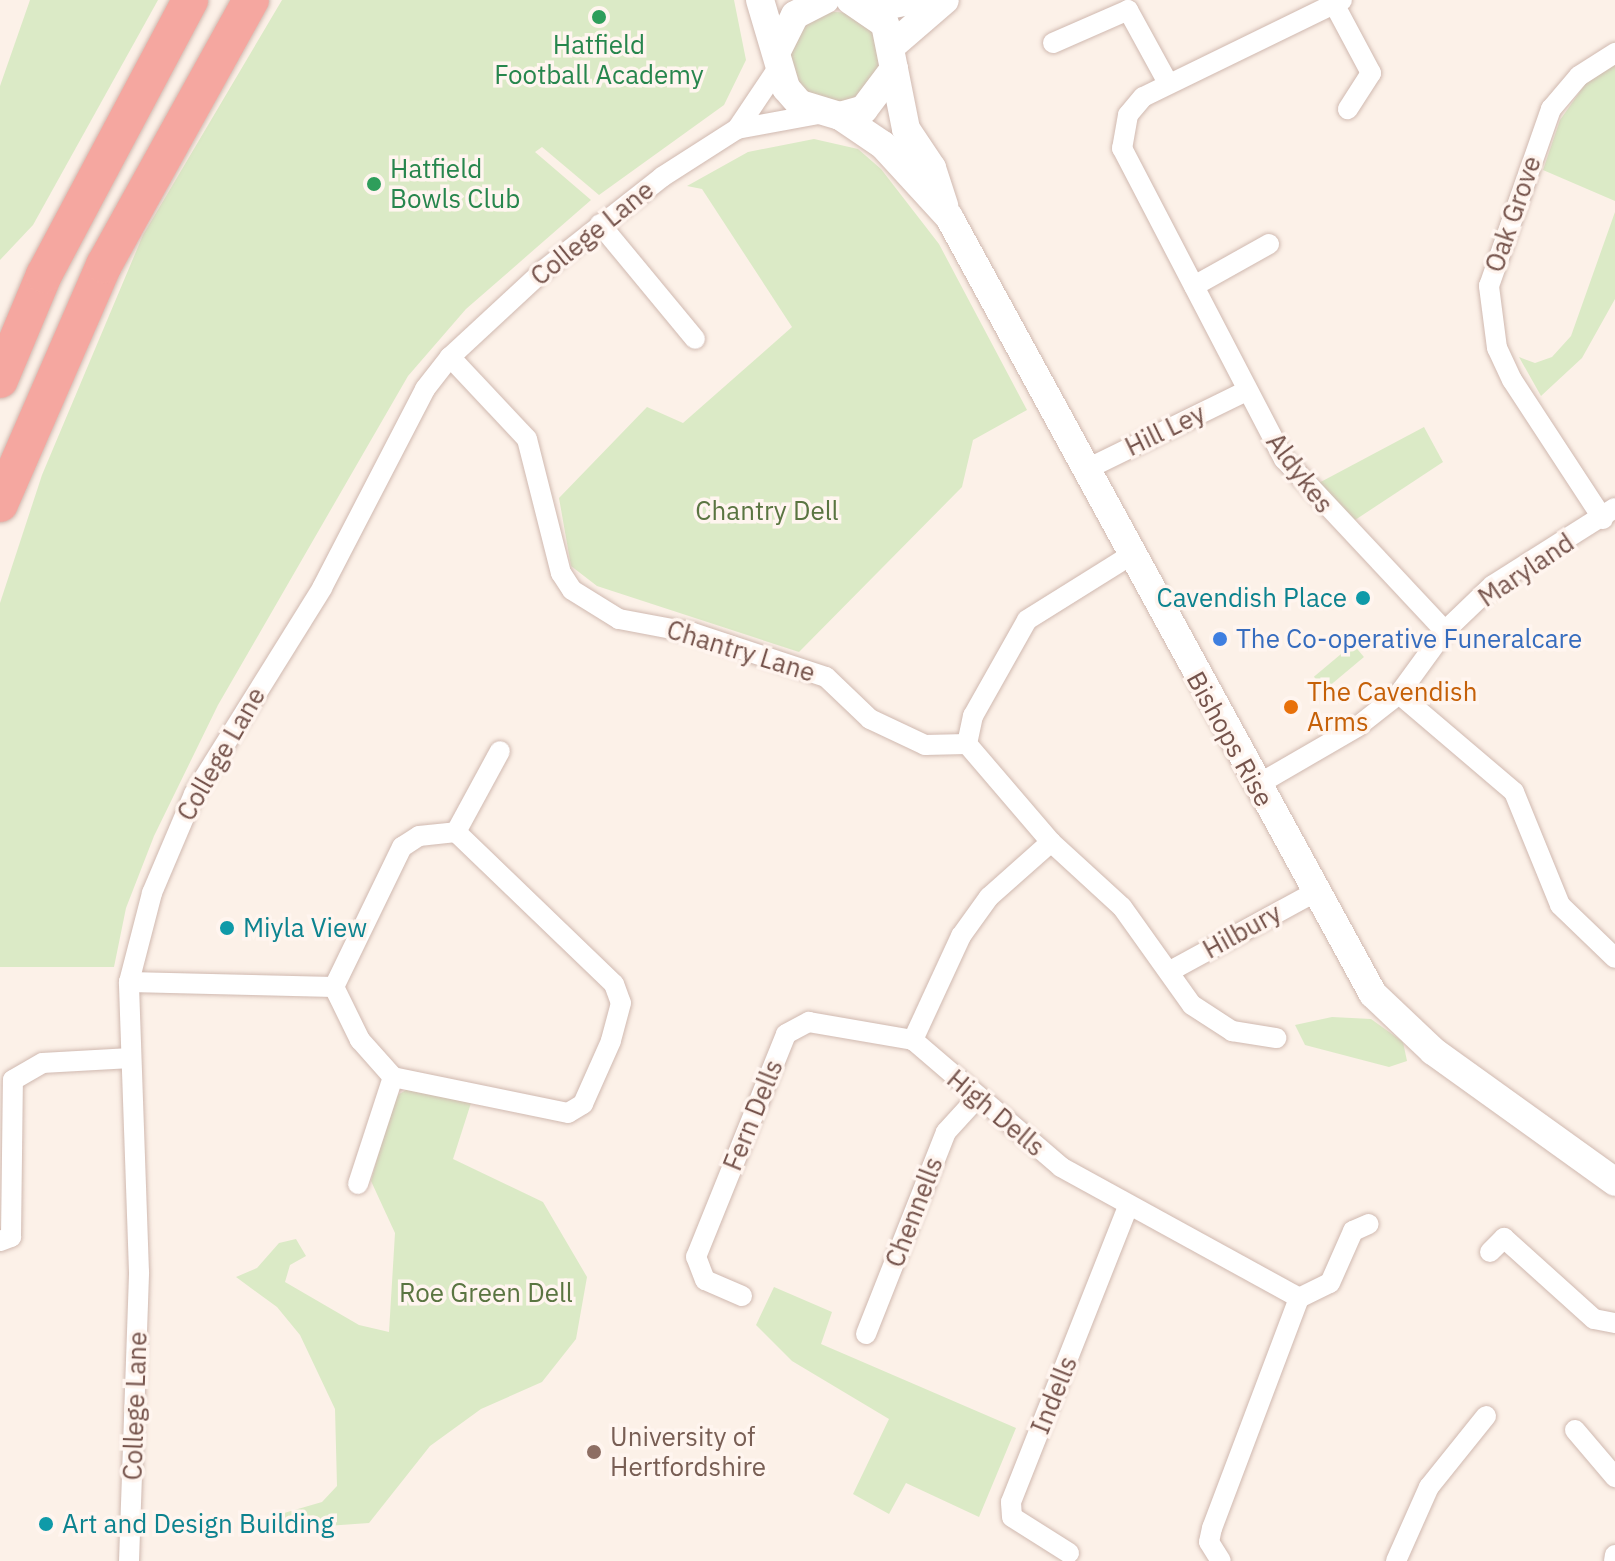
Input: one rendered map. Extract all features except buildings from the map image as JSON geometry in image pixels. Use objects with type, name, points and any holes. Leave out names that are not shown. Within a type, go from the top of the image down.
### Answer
[{"type":"highway","points":[[0,326],[93,141],[156,33],[188,0]]},
{"type":"highway","points":[[0,380],[44,275],[188,0]]},
{"type":"highway","points":[[0,504],[104,265],[251,0]]},
{"type":"street","name":"Bishops Rise","points":[[760,0],[778,59],[800,104],[830,115],[883,145],[946,212]]},
{"type":"street","points":[[778,59],[795,15],[825,0]]},
{"type":"street","points":[[894,57],[860,4],[913,0]]},
{"type":"street","points":[[830,115],[864,109],[894,57],[945,0]]},
{"type":"street","name":"Aldykes","points":[[1348,109],[1371,73],[1336,1],[1168,83],[1128,115],[1122,148],[1246,391],[1317,502],[1445,631]]},
{"type":"street","points":[[1053,43],[1128,10],[1168,83]]},
{"type":"street","name":"Oak Grove","points":[[1609,514],[1512,380],[1497,348],[1489,286],[1551,109],[1579,76],[1615,53]]},
{"type":"street","name":"Bishops Rise","points":[[894,57],[906,129],[932,168],[946,212],[1313,893],[1373,994],[1433,1051],[1615,1182]]},
{"type":"street","name":"College Lane","points":[[129,1561],[139,1272],[129,982],[152,893],[194,794],[322,588],[425,389],[450,357],[600,224],[737,129],[778,59]]},
{"type":"street","name":"College Lane","points":[[737,129],[830,115]]},
{"type":"street","points":[[600,224],[695,339]]},
{"type":"street","points":[[1194,286],[1269,244]]},
{"type":"street","name":"Chantry Lane","points":[[450,357],[527,439],[561,573],[593,607],[826,677],[870,719],[925,745],[967,744]]},
{"type":"street","name":"Hill Ley","points":[[1085,470],[1246,391]]},
{"type":"street","name":"Maryland","points":[[1257,785],[1347,734],[1399,694],[1445,631],[1493,585],[1609,514]]},
{"type":"street","points":[[1131,555],[1027,620],[973,716],[967,744],[1051,842],[1122,907],[1210,1020],[1276,1038]]},
{"type":"street","points":[[1399,694],[1514,792],[1560,905],[1615,958]]},
{"type":"street","points":[[456,832],[500,751]]},
{"type":"street","points":[[334,987],[402,847],[419,836],[456,832]]},
{"type":"street","points":[[334,987],[360,1040],[393,1077],[568,1113],[583,1104],[611,1041],[621,1003],[614,984],[456,832]]},
{"type":"street","points":[[913,1040],[961,936],[989,897],[1051,842]]},
{"type":"street","name":"Hilbury","points":[[1172,970],[1313,893]]},
{"type":"street","points":[[129,982],[334,987]]},
{"type":"street","name":"Fern Dells","points":[[742,1296],[705,1280],[696,1257],[786,1034],[809,1022],[913,1040]]},
{"type":"street","name":"High Dells","points":[[913,1040],[1061,1167],[1127,1209],[1299,1298]]},
{"type":"street","points":[[0,1241],[11,1237],[13,1080],[43,1063],[130,1058]]},
{"type":"street","points":[[358,1184],[393,1077]]},
{"type":"street","name":"Chennells","points":[[866,1334],[946,1132],[977,1098]]},
{"type":"street","name":"Indells","points":[[1069,1553],[1012,1517],[1011,1502],[1127,1209]]},
{"type":"street","points":[[1221,1561],[1209,1542],[1212,1528],[1299,1298],[1330,1283],[1353,1231],[1369,1224]]},
{"type":"street","points":[[1490,1252],[1504,1238],[1594,1319],[1615,1323]]},
{"type":"street","points":[[1396,1561],[1429,1487],[1486,1416]]},
{"type":"street","points":[[1575,1430],[1615,1477]]},
{"type":"street","points":[[1614,1561],[1615,1555]]},
{"type":"green space","points":[[30,0],[158,0],[33,225],[0,260],[0,86]]},
{"type":"green space","points":[[282,0],[734,0],[746,60],[724,105],[599,195],[542,147],[535,152],[591,200],[466,309],[408,376],[218,705],[154,836],[126,908],[114,967],[0,967],[0,603],[42,475],[143,235]]},
{"type":"green space","points":[[826,12],[844,12],[860,19],[873,32],[880,48],[880,66],[873,82],[860,95],[844,102],[826,102],[810,95],[797,82],[790,66],[790,48],[797,32],[810,19]]},
{"type":"green space","points":[[1615,64],[1615,201],[1543,170],[1560,120],[1586,83]]},
{"type":"green space","name":"Chantry Dell","points":[[814,139],[858,149],[881,169],[939,244],[1027,410],[973,440],[962,487],[799,652],[597,586],[571,566],[559,498],[647,407],[683,423],[792,327],[702,189],[687,186],[748,152]]},
{"type":"green space","points":[[1615,212],[1615,299],[1582,358],[1541,396],[1519,357],[1535,363],[1552,357],[1571,336]]},
{"type":"green space","points":[[1424,427],[1443,462],[1352,522],[1315,485]]},
{"type":"green space","points":[[1353,644],[1364,657],[1325,690],[1314,677]]},
{"type":"green space","points":[[1332,1017],[1371,1019],[1403,1042],[1407,1061],[1389,1067],[1305,1045],[1295,1025]]},
{"type":"green space","name":"Roe Green Dell","points":[[408,1089],[471,1103],[453,1159],[543,1202],[587,1277],[576,1339],[542,1382],[481,1409],[430,1446],[369,1523],[256,1531],[260,1520],[322,1502],[337,1486],[335,1409],[300,1335],[277,1307],[236,1277],[257,1268],[279,1243],[296,1239],[306,1256],[290,1265],[285,1282],[359,1325],[389,1332],[395,1233],[371,1181],[394,1097]]},
{"type":"green space","points":[[774,1287],[832,1312],[821,1344],[1016,1428],[979,1517],[906,1483],[889,1514],[853,1494],[889,1419],[792,1361],[756,1325]]},
{"type":"place","name":"Hatfield Football Academy","points":[[599,17]]},
{"type":"place","name":"Hatfield Bowls Club","points":[[374,184]]},
{"type":"place","name":"Cavendish Place","points":[[1363,598]]},
{"type":"place","name":"The Co-operative Funeralcare","points":[[1220,639]]},
{"type":"place","name":"The Cavendish Arms","points":[[1291,707]]},
{"type":"place","name":"Miyla View","points":[[227,928]]},
{"type":"place","name":"University of Hertfordshire","points":[[594,1452]]},
{"type":"place","name":"Art and Design Building","points":[[46,1524]]}]
